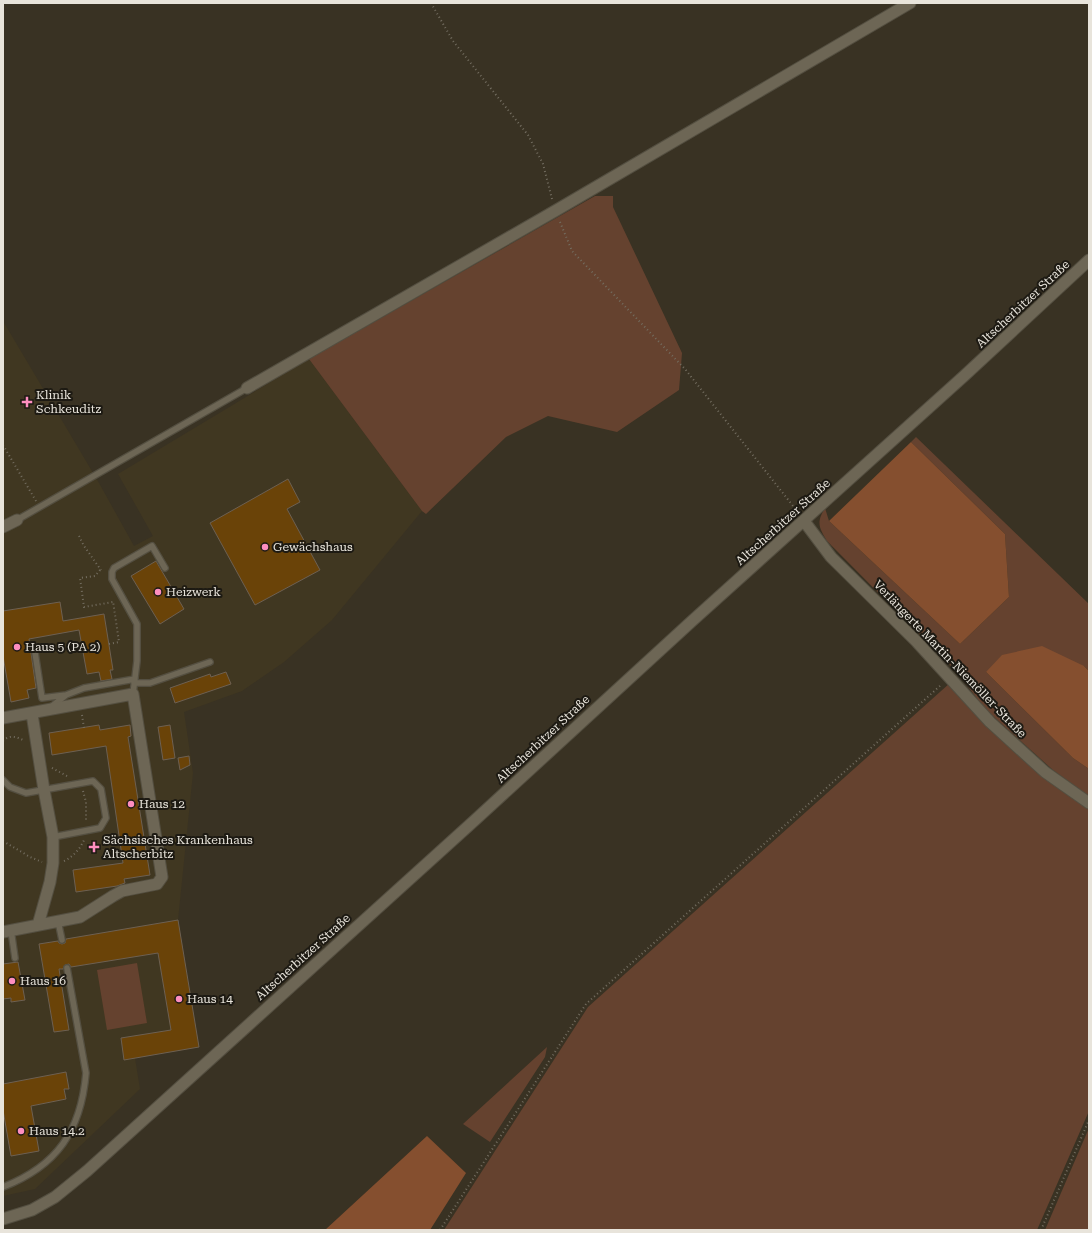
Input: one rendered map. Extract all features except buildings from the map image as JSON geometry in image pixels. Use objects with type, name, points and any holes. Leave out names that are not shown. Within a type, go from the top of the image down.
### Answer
[{"type":"street","points":[[247,388],[555,211],[910,3]]},
{"type":"street","name":"Altscherbitzer Straße","points":[[3,1220],[32,1210],[55,1197],[87,1170],[475,820],[1089,260]]},
{"type":"street","points":[[3,527],[16,520]]},
{"type":"street","name":"Verlängerte Martin-Niemöller-Straße","points":[[804,520],[831,557],[917,642],[990,722],[1040,767],[1089,803]]},
{"type":"street","points":[[3,718],[46,711],[134,685],[162,877],[157,884],[122,892],[112,896],[80,917],[5,931]]},
{"type":"street","points":[[32,714],[53,837],[50,882],[38,925]]},
{"type":"lane","points":[[16,520],[247,388]]},
{"type":"lane","points":[[134,685],[137,661],[137,624],[112,579],[112,572],[114,568],[152,546],[165,568]]},
{"type":"lane","points":[[34,646],[42,698],[66,695],[84,688],[150,683],[210,662]]},
{"type":"lane","points":[[46,711],[66,695]]},
{"type":"lane","points":[[3,780],[10,787],[26,793],[93,781],[101,789],[106,818],[100,828],[53,837]]},
{"type":"lane","points":[[58,921],[62,940]]},
{"type":"lane","points":[[5,931],[15,958]]},
{"type":"lane","points":[[3,1187],[20,1181],[38,1170],[54,1156],[68,1139],[78,1115],[85,1088],[86,1073],[67,968]]},
{"type":"path","points":[[431,3],[453,41],[528,135],[543,164],[555,211],[572,251],[685,369],[804,520]]},
{"type":"path","points":[[3,445],[39,507]]},
{"type":"path","points":[[79,536],[100,570],[112,572]]},
{"type":"path","points":[[100,570],[95,576],[80,578],[84,607],[113,602]]},
{"type":"path","points":[[109,644],[119,642],[110,582],[112,579]]},
{"type":"path","points":[[440,1230],[586,1004],[950,678]]},
{"type":"path","points":[[1041,1230],[1089,1120]]},
{"type":"shaded area","points":[[595,196],[613,196],[613,207],[682,353],[679,390],[617,432],[548,416],[506,437],[426,514],[422,511],[309,359]]},
{"type":"shaded area","name":"Sächsisches Krankenhaus Altscherbitz","points":[[3,321],[99,483],[134,546],[153,536],[118,474],[309,359],[422,511],[332,620],[284,662],[242,691],[184,712],[193,773],[178,920],[199,1047],[135,1058],[140,1089],[35,1189],[3,1196]]},
{"type":"shaded area","points":[[916,437],[1089,604],[1089,671],[1084,666],[986,672],[1073,758],[1089,769],[1089,796],[1053,770],[984,708],[958,673],[827,541],[820,528],[820,518],[825,508],[829,521],[960,644],[1009,597],[1005,534],[911,442]]},
{"type":"shaded area","points":[[911,442],[1005,534],[1009,597],[960,644],[829,521]]},
{"type":"shaded area","points":[[1042,646],[1084,666],[1089,671],[1089,769],[1073,758],[986,672],[1002,655]]},
{"type":"shaded area","points":[[950,683],[1089,807],[1089,1111],[1037,1230],[444,1230],[588,1007]]},
{"type":"shaded area","points":[[137,963],[147,1023],[107,1030],[97,970]]},
{"type":"shaded area","points":[[547,1047],[545,1057],[490,1142],[463,1124]]},
{"type":"shaded area","points":[[1089,1128],[1089,1230],[1045,1230]]},
{"type":"shaded area","points":[[427,1136],[466,1173],[430,1230],[325,1230]]},
{"type":"place","name":"Klinik Schkeuditz","points":[[27,402]]},
{"type":"place","name":"Gewächshaus","points":[[265,547]]},
{"type":"place","name":"Heizwerk","points":[[158,592]]},
{"type":"place","name":"Haus 5 (PA 2)","points":[[17,647]]},
{"type":"place","name":"Haus 12","points":[[131,804]]},
{"type":"place","name":"Sächsisches Krankenhaus Altscherbitz","points":[[94,847]]},
{"type":"place","name":"Haus 16","points":[[12,981]]},
{"type":"place","name":"Haus 14","points":[[179,999]]},
{"type":"place","name":"Haus 14.2","points":[[21,1131]]}]
